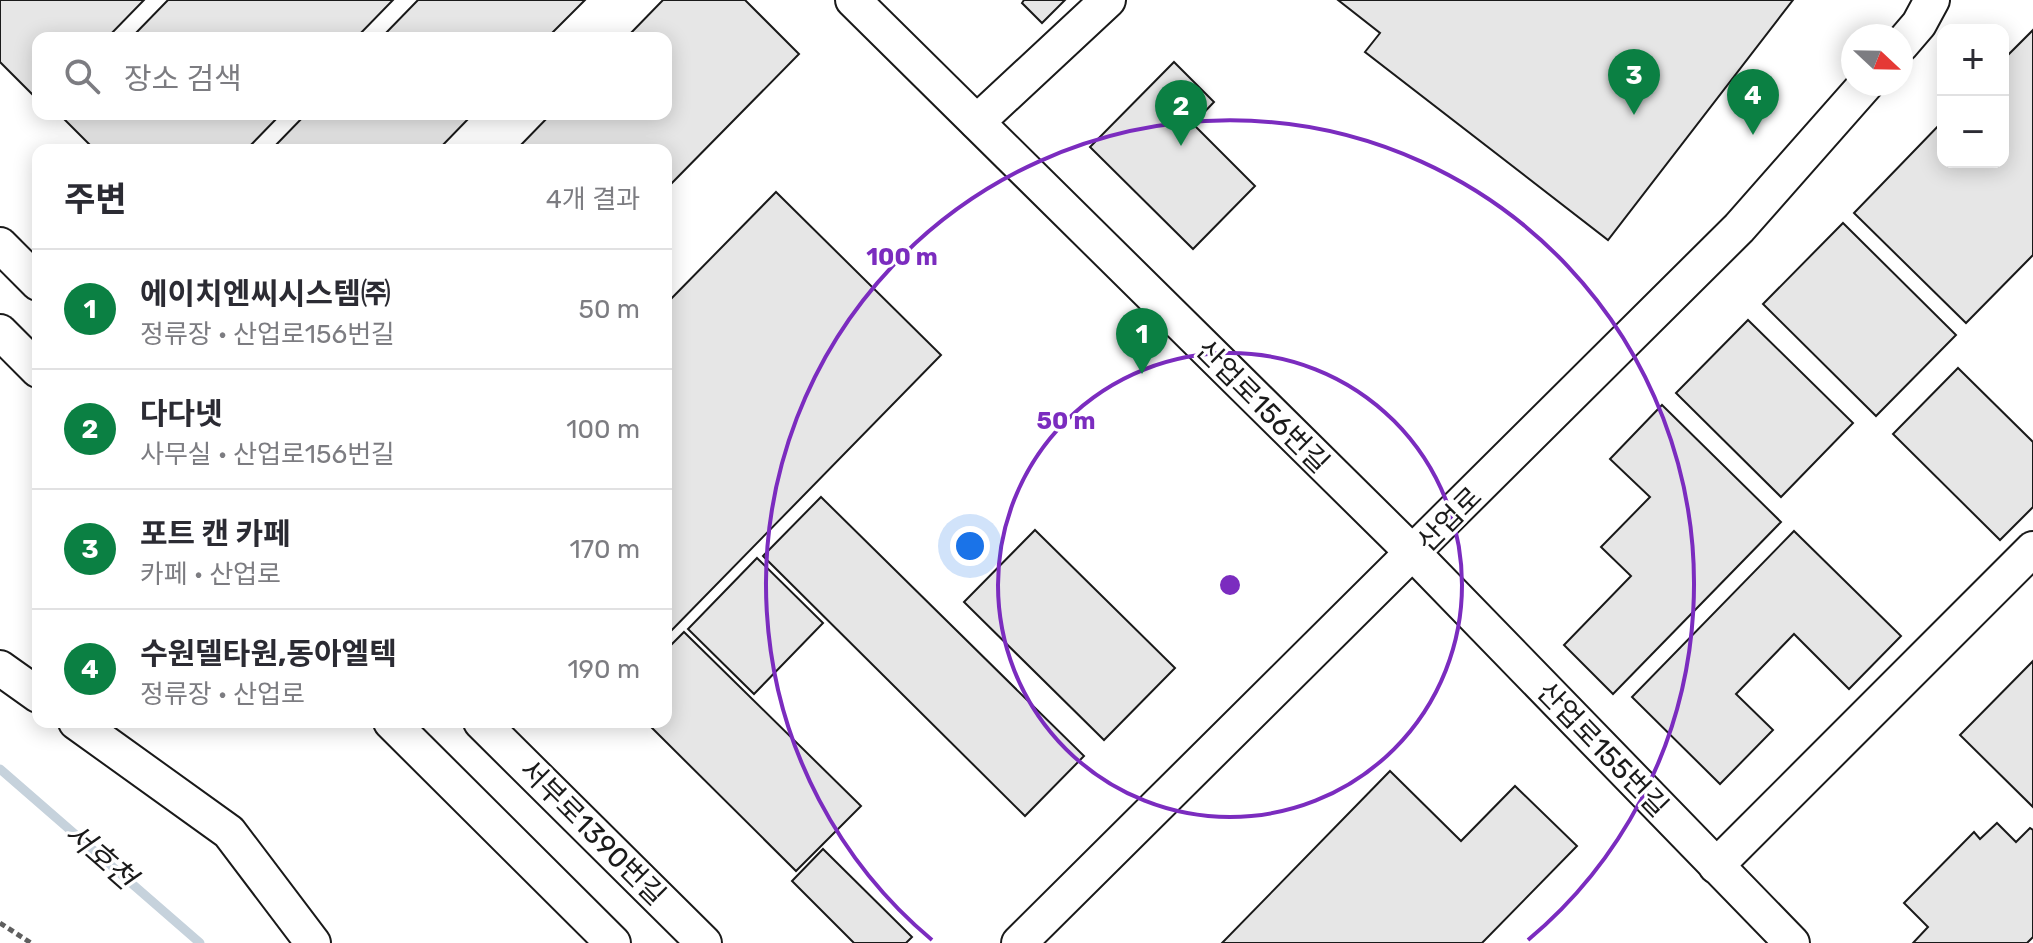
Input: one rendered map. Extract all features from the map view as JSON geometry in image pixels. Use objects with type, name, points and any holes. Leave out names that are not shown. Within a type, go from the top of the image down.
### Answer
[{"type":"street","name":"산업로156번길","points":[[853,0],[1414,554]]},
{"type":"street","points":[[977,122],[1108,0]]},
{"type":"street","points":[[1913,31],[1932,0]]},
{"type":"street","name":"산업로","points":[[1019,943],[1739,228],[1855,96]]},
{"type":"street","points":[[0,245],[32,277]]},
{"type":"street","points":[[0,332],[32,364]]},
{"type":"street","points":[[1716,866],[2033,549]]},
{"type":"street","name":"산업로155번길","points":[[1414,554],[1792,943]]},
{"type":"street","points":[[0,668],[32,691]]},
{"type":"street","points":[[84,728],[229,832],[313,943]]},
{"type":"street","points":[[397,728],[613,943]]},
{"type":"street","name":"서부로1390번길","points":[[487,728],[704,943]]},
{"type":"path","points":[[0,923],[31,943]]},
{"type":"building","points":[[0,0],[144,0],[113,32],[32,32],[32,94],[0,62]]},
{"type":"building","points":[[168,0],[393,0],[362,32],[137,32]]},
{"type":"building","points":[[418,0],[585,0],[553,32],[387,32]]},
{"type":"building","points":[[663,0],[745,0],[799,54],[672,183],[672,144],[522,144],[545,120],[672,120],[672,32],[632,32]]},
{"type":"building","points":[[1024,0],[1065,0],[1042,23],[1022,3]]},
{"type":"building","points":[[1338,0],[1793,0],[1608,240],[1365,52],[1380,33]]},
{"type":"building","points":[[2033,30],[2033,255],[1966,323],[1854,213],[1937,127],[1937,168],[2009,168],[2009,54]]},
{"type":"building","points":[[1174,62],[1214,102],[1193,124],[1255,186],[1193,249],[1090,147]]},
{"type":"building","points":[[65,120],[275,120],[252,144],[89,144]]},
{"type":"building","points":[[300,120],[467,120],[444,144],[277,144]]},
{"type":"building","points":[[776,192],[941,355],[672,630],[672,298]]},
{"type":"building","points":[[1843,223],[1956,335],[1876,416],[1763,304]]},
{"type":"building","points":[[1748,320],[1853,423],[1781,497],[1676,393]]},
{"type":"building","points":[[1958,368],[2033,442],[2033,507],[2000,540],[1893,434]]},
{"type":"building","points":[[1662,405],[1781,522],[1613,694],[1564,645],[1631,576],[1601,547],[1650,497],[1610,459]]},
{"type":"building","points":[[821,497],[1084,756],[1025,816],[763,556]]},
{"type":"building","points":[[1035,530],[1175,668],[1104,740],[964,602]]},
{"type":"building","points":[[1794,531],[1901,636],[1849,689],[1794,634],[1736,694],[1773,730],[1720,784],[1632,697]]},
{"type":"building","points":[[757,558],[823,623],[754,694],[688,629]]},
{"type":"building","points":[[684,632],[861,806],[796,871],[652,728],[672,728],[672,644]]},
{"type":"building","points":[[2033,661],[2033,807],[1960,735]]},
{"type":"building","points":[[1390,771],[1461,841],[1515,786],[1577,846],[1482,943],[1222,943]]},
{"type":"building","points":[[1997,823],[2016,842],[2030,828],[2033,830],[2033,937],[2027,943],[1913,943],[1928,927],[1904,903],[1974,832],[1980,839]]},
{"type":"building","points":[[823,849],[912,937],[906,943],[854,943],[792,881]]},
{"type":"waterway","name":"서호천","points":[[0,769],[200,943]]},
{"type":"place","name":"포트 캔 카페","points":[[1634,115]]},
{"type":"place","name":"수원델타원,동아엘텍","points":[[1753,135]]},
{"type":"place","name":"다다넷","points":[[1181,146]]},
{"type":"place","name":"에이치엔씨시스템㈜","points":[[1142,374]]}]
